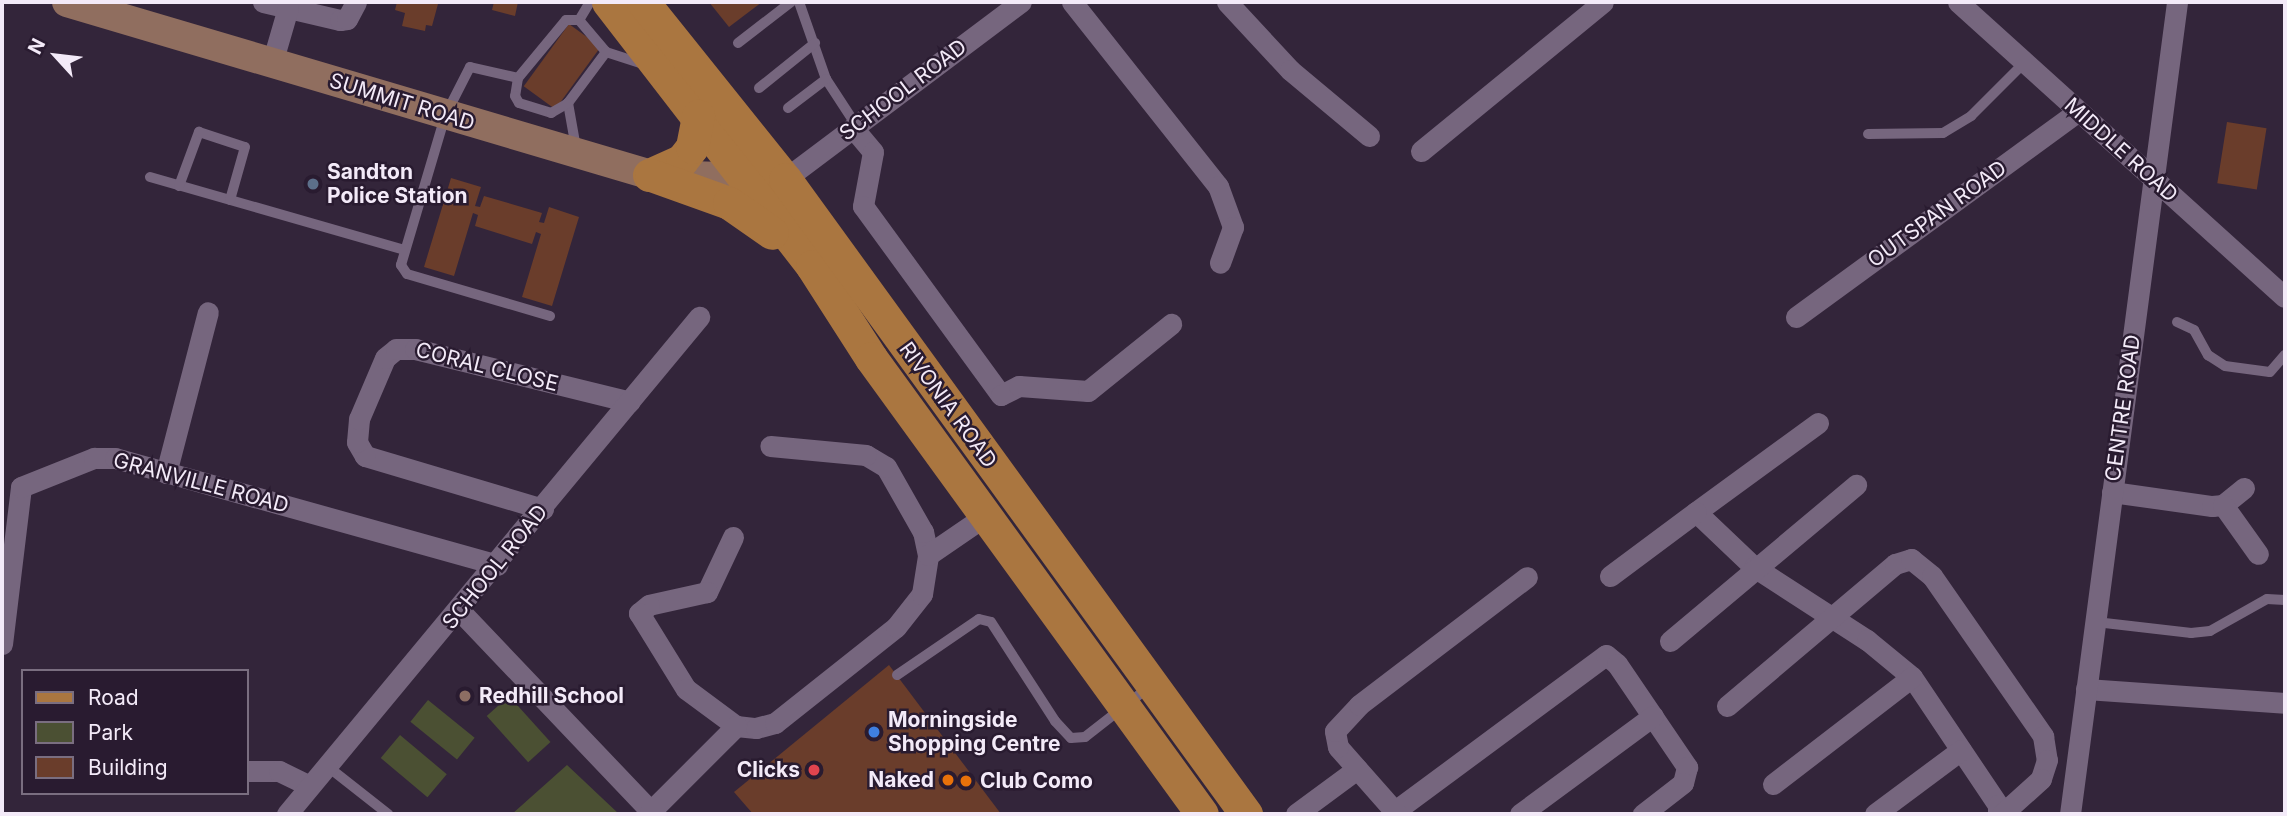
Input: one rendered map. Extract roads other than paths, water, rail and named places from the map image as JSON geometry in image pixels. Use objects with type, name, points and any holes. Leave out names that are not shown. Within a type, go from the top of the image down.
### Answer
[{"type":"main road","name":"SUMMIT ROAD","points":[[67,2],[650,175],[785,179]]},
{"type":"main road","name":"RIVONIA ROAD","points":[[608,2],[656,68],[698,116],[741,177],[812,266],[872,358],[985,516],[1137,696],[1246,814]]},
{"type":"main road","name":"RIVONIA ROAD","points":[[643,2],[785,179],[1137,696],[1202,814]]},
{"type":"main road","points":[[650,175],[682,160],[692,148],[698,116]]},
{"type":"main road","points":[[650,175],[741,209],[812,266]]},
{"type":"street","points":[[263,2],[340,20],[347,19],[356,2]]},
{"type":"street","name":"SCHOOL ROAD","points":[[785,179],[1021,2]]},
{"type":"street","points":[[1072,2],[1218,186],[1233,227],[1220,263]]},
{"type":"street","points":[[1227,2],[1290,71],[1369,136]]},
{"type":"street","points":[[1421,151],[1603,2]]},
{"type":"street","name":"MIDDLE ROAD","points":[[1958,2],[2285,297]]},
{"type":"street","name":"CENTRE ROAD","points":[[2070,814],[2177,2]]},
{"type":"street","points":[[272,63],[288,8]]},
{"type":"street","name":"OUTSPAN ROAD","points":[[1796,317],[2078,111]]},
{"type":"street","points":[[854,127],[873,152],[863,206],[1001,395],[1019,386],[1088,391],[1171,324]]},
{"type":"street","points":[[166,473],[208,312]]},
{"type":"street","name":"SCHOOL ROAD","points":[[287,814],[460,611],[699,317]]},
{"type":"street","name":"CORAL CLOSE","points":[[542,509],[365,456],[357,442],[359,419],[385,358],[396,349],[415,349],[630,402]]},
{"type":"street","points":[[1610,576],[1818,423]]},
{"type":"street","points":[[733,537],[706,592],[649,605],[639,613],[686,689],[737,726],[756,728],[775,723],[896,627],[922,594],[928,555],[911,505],[886,467],[866,455],[770,446]]},
{"type":"street","name":"GRANVILLE ROAD","points":[[2,644],[23,483],[103,456],[497,565]]},
{"type":"street","points":[[1670,641],[1856,485]]},
{"type":"street","points":[[2112,492],[2224,505],[2244,488]]},
{"type":"street","points":[[2224,505],[2258,554]]},
{"type":"street","points":[[1696,512],[1755,567],[1833,620],[1867,640],[1912,677],[2005,811],[2045,771],[2043,736],[1920,563],[1903,559],[1833,620],[1727,706]]},
{"type":"street","points":[[928,555],[985,516]]},
{"type":"street","points":[[1527,578],[1340,723],[1335,731],[1338,747],[1396,813],[1601,656],[1618,664],[1653,716],[1688,776],[1643,814]]},
{"type":"street","points":[[460,611],[651,813],[671,789],[737,726]]},
{"type":"street","points":[[1773,784],[1912,677]]},
{"type":"street","points":[[2086,689],[2285,703]]},
{"type":"street","points":[[1520,814],[1653,716]]},
{"type":"street","points":[[1875,814],[1961,750]]},
{"type":"street","points":[[1296,814],[1357,769]]},
{"type":"street","points":[[248,771],[279,771],[310,786]]},
{"type":"lane","points":[[579,20],[590,2]]},
{"type":"lane","points":[[738,43],[792,2]]},
{"type":"lane","points":[[799,2],[826,79],[854,127]]},
{"type":"lane","points":[[606,52],[568,103],[551,113],[519,103],[514,96],[518,78],[566,20],[579,20],[606,52],[656,68]]},
{"type":"lane","points":[[759,88],[814,43]]},
{"type":"lane","points":[[1868,134],[1943,132],[1971,116],[2025,62]]},
{"type":"lane","points":[[518,78],[470,66],[445,116],[401,265],[407,274],[550,316]]},
{"type":"lane","points":[[788,108],[826,79]]},
{"type":"lane","points":[[568,103],[577,154]]},
{"type":"lane","points":[[179,186],[199,132],[245,147],[230,200]]},
{"type":"lane","points":[[150,177],[404,250]]},
{"type":"lane","points":[[2177,322],[2194,330],[2208,355],[2225,366],[2270,372],[2285,355]]},
{"type":"lane","points":[[2096,622],[2164,631],[2210,631],[2267,600],[2285,600]]},
{"type":"lane","points":[[897,675],[979,619],[991,622],[1065,734],[1084,737],[1137,696]]},
{"type":"lane","points":[[327,766],[387,814]]},
{"type":"place","name":"Sandton Police Station","points":[[313,184]]},
{"type":"place","name":"Redhill School","points":[[465,696]]},
{"type":"place","name":"Morningside Shopping Centre","points":[[874,732]]},
{"type":"place","name":"Clicks","points":[[814,770]]},
{"type":"place","name":"Naked","points":[[948,780]]},
{"type":"place","name":"Club Como","points":[[966,781]]}]
